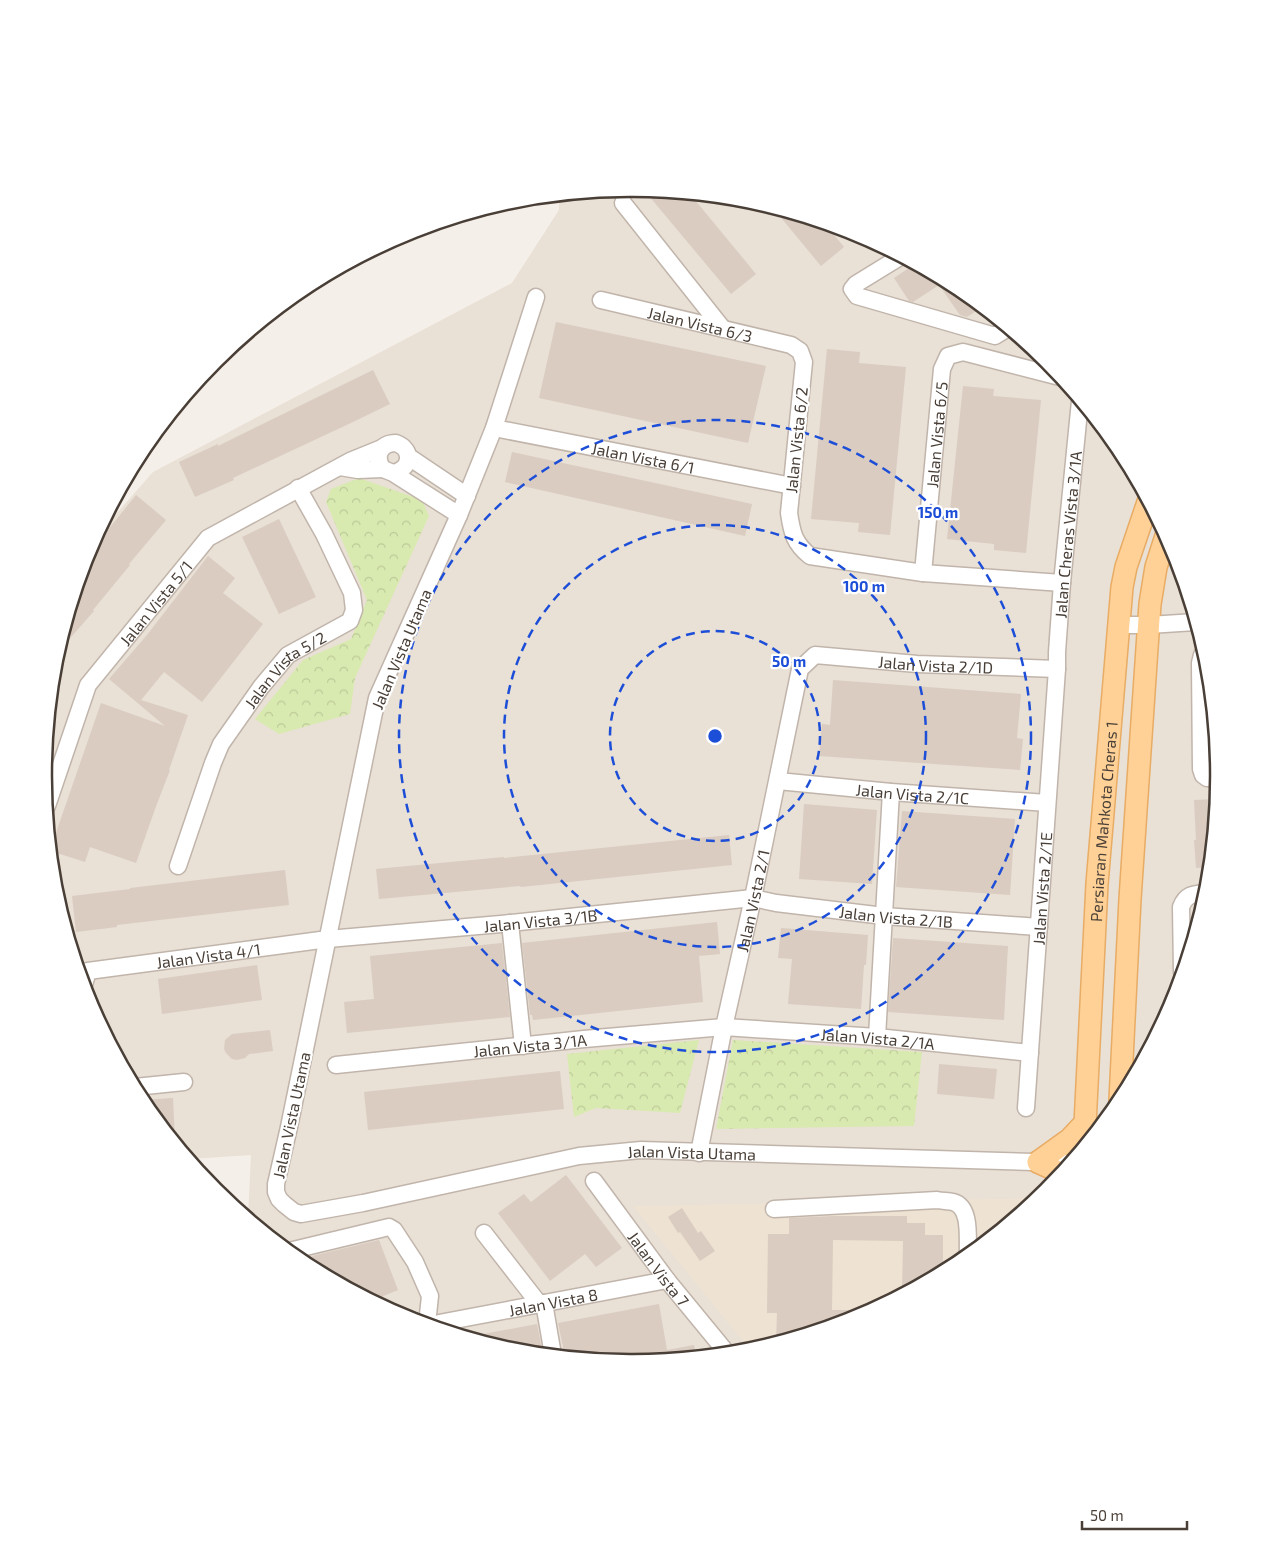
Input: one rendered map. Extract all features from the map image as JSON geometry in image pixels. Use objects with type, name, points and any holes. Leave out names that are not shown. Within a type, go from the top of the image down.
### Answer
[{"type":"main road","name":"Persiaran Mahkota Cheras 1","points":[[1084,1135],[1097,884],[1122,587],[1126,567],[1145,511]]},
{"type":"main road","name":"Persiaran Mahkota Cheras 1","points":[[1121,1083],[1130,899],[1150,604],[1156,566],[1162,548]]},
{"type":"main road","points":[[1054,1170],[1038,1162],[1070,1139],[1085,1122]]},
{"type":"street","points":[[623,203],[723,329]]},
{"type":"street","points":[[889,258],[856,284],[852,289],[856,296],[1001,332]]},
{"type":"street","name":"Jalan Vista Utama","points":[[536,297],[494,428],[459,515],[377,698],[276,1184],[276,1192],[279,1199],[294,1212],[301,1214],[363,1203],[579,1156],[641,1150],[1061,1163]]},
{"type":"street","name":"Jalan Vista 6/3","points":[[601,300],[791,345],[800,351]]},
{"type":"street","name":"Jalan Vista 6/2","points":[[800,351],[804,362],[788,513],[792,530],[800,548],[810,556],[923,573]]},
{"type":"street","name":"Jalan Vista 6/5","points":[[923,573],[942,369],[948,356],[963,352],[1047,374]]},
{"type":"street","name":"Jalan Cheras Vista 3/1A","points":[[1057,670],[1062,583],[1079,410]]},
{"type":"street","name":"Jalan Vista 6/1","points":[[494,428],[792,486]]},
{"type":"street","points":[[340,467],[358,470],[388,471],[399,472],[404,468],[408,458],[405,448],[396,443],[382,448],[378,459],[380,465],[388,471],[459,515]]},
{"type":"street","name":"Jalan Vista 5/1","points":[[53,789],[88,685],[208,538],[350,461],[382,448]]},
{"type":"street","points":[[408,458],[467,496]]},
{"type":"street","name":"Jalan Vista 5/2","points":[[178,866],[212,763],[221,744],[261,687],[288,655],[350,621],[354,610],[352,593],[324,534],[298,488]]},
{"type":"street","points":[[923,573],[1062,583]]},
{"type":"street","points":[[1119,626],[1189,623]]},
{"type":"street","name":"Jalan Vista 2/1D","points":[[815,655],[917,664],[1057,670]]},
{"type":"street","name":"Jalan Vista 2/1","points":[[699,1153],[800,669],[815,655]]},
{"type":"street","name":"Jalan Vista 2/1E","points":[[1026,1108],[1057,670]]},
{"type":"street","points":[[1200,674],[1201,769],[1210,776]]},
{"type":"street","name":"Jalan Vista 2/1C","points":[[778,781],[891,792],[1047,803]]},
{"type":"street","points":[[877,1037],[891,792]]},
{"type":"street","points":[[1182,952],[1181,907],[1184,900],[1191,894],[1197,894]]},
{"type":"street","name":"Jalan Vista 3/1B","points":[[328,939],[510,923],[753,898]]},
{"type":"street","name":"Jalan Vista 2/1B","points":[[753,898],[776,903],[884,916],[1039,928]]},
{"type":"street","points":[[510,923],[523,1046]]},
{"type":"street","name":"Jalan Vista 4/1","points":[[89,977],[328,939]]},
{"type":"street","name":"Jalan Vista 2/1A","points":[[724,1026],[877,1037],[1030,1053]]},
{"type":"street","name":"Jalan Vista 3/1A","points":[[336,1065],[724,1026]]},
{"type":"street","points":[[143,1086],[184,1082]]},
{"type":"street","name":"Jalan Vista 7","points":[[594,1181],[667,1280],[722,1347]]},
{"type":"street","points":[[774,1209],[937,1200],[954,1202],[964,1209],[967,1246]]},
{"type":"street","points":[[299,1249],[389,1227],[394,1230],[415,1262],[430,1296],[428,1317]]},
{"type":"street","points":[[484,1233],[542,1304],[552,1348]]},
{"type":"street","name":"Jalan Vista 8","points":[[438,1320],[542,1304],[667,1280]]},
{"type":"shaded area","points":[[593,198],[669,198],[744,208],[781,217],[852,241],[887,257],[952,294],[983,317],[1040,366],[1066,394],[1090,423],[1132,486],[1150,520],[1179,590],[1190,626],[1205,700],[1210,776],[1208,813],[1205,851],[1190,925],[1179,961],[1150,1031],[1132,1065],[1090,1128],[1040,1185],[1012,1210],[952,1257],[920,1276],[852,1310],[817,1323],[744,1343],[707,1349],[669,1353],[593,1353],[518,1343],[481,1334],[410,1310],[375,1294],[310,1257],[279,1234],[248,1209],[251,1155],[197,1159],[172,1128],[130,1065],[112,1031],[83,961],[72,925],[57,851],[52,776],[57,700],[72,626],[83,590],[114,517],[153,472],[512,283],[559,210],[559,202]]},
{"type":"shaded area","points":[[1025,1198],[952,1257],[887,1294],[817,1323],[744,1343],[633,1206]]},
{"type":"green space","points":[[359,478],[422,500],[429,516],[355,678],[350,714],[279,734],[255,719],[303,660],[351,639],[367,600],[326,502],[331,489]]},
{"type":"green space","points":[[699,1040],[680,1113],[596,1108],[574,1117],[567,1054]]},
{"type":"green space","points":[[733,1040],[922,1052],[914,1126],[716,1129]]},
{"type":"building","points":[[650,198],[696,201],[756,274],[731,294]]},
{"type":"building","points":[[780,217],[833,234],[844,247],[821,266]]},
{"type":"building","points":[[908,269],[938,286],[913,302],[909,301],[894,278]]},
{"type":"building","points":[[941,287],[975,311],[967,317],[960,315]]},
{"type":"building","points":[[556,322],[766,366],[748,443],[539,398]]},
{"type":"building","points":[[827,349],[860,352],[859,363],[906,367],[890,535],[858,532],[859,523],[811,519]]},
{"type":"building","points":[[373,370],[390,404],[195,497],[179,462],[218,444],[218,446]]},
{"type":"building","points":[[963,386],[994,389],[993,396],[1041,400],[1026,553],[994,550],[994,544],[947,539]]},
{"type":"building","points":[[512,452],[752,504],[745,536],[505,482]]},
{"type":"building","points":[[136,495],[166,520],[129,564],[94,611],[69,639],[83,590],[107,531]]},
{"type":"building","points":[[279,519],[316,597],[279,614],[242,537]]},
{"type":"building","points":[[208,556],[235,578],[223,593],[263,624],[202,702],[164,672],[141,700],[188,715],[136,863],[90,847],[85,862],[57,853],[56,834],[101,703],[165,726],[109,679],[147,635]]},
{"type":"building","points":[[833,680],[1021,694],[1017,738],[1023,739],[1020,770],[819,756],[822,724],[830,725]]},
{"type":"building","points":[[1209,799],[1205,851],[1202,868],[1196,868],[1194,840],[1196,840],[1194,800]]},
{"type":"building","points":[[804,804],[877,810],[872,884],[799,879]]},
{"type":"building","points":[[902,811],[1015,819],[1010,895],[896,887]]},
{"type":"building","points":[[729,835],[732,865],[521,887],[379,899],[376,869]]},
{"type":"building","points":[[285,870],[289,905],[117,925],[117,927],[76,932],[72,896]]},
{"type":"building","points":[[717,922],[720,954],[699,956],[703,1002],[533,1020],[532,1015],[530,1015],[522,943]]},
{"type":"building","points":[[781,928],[868,935],[861,1009],[788,1004],[792,959],[778,958]]},
{"type":"building","points":[[893,938],[1008,946],[1004,1020],[888,1012]]},
{"type":"building","points":[[502,943],[510,1017],[347,1033],[344,1002],[374,999],[370,956]]},
{"type":"building","points":[[257,965],[262,1000],[162,1014],[158,979]]},
{"type":"building","points":[[270,1030],[273,1051],[249,1054],[245,1058],[237,1060],[232,1059],[224,1049],[225,1040],[232,1034]]},
{"type":"building","points":[[939,1064],[997,1069],[994,1099],[937,1094]]},
{"type":"building","points":[[560,1071],[564,1109],[368,1130],[364,1092]]},
{"type":"building","points":[[173,1098],[175,1131],[172,1128],[152,1099]]},
{"type":"building","points":[[566,1175],[622,1248],[596,1267],[585,1254],[550,1281],[498,1213],[524,1194],[531,1202]]},
{"type":"building","points":[[682,1208],[698,1233],[701,1231],[715,1251],[700,1261],[668,1217]]},
{"type":"building","points":[[907,1216],[907,1223],[925,1223],[925,1235],[943,1235],[943,1262],[902,1286],[903,1241],[833,1240],[832,1310],[852,1310],[776,1335],[777,1313],[767,1313],[768,1234],[789,1234],[789,1218]]},
{"type":"building","points":[[379,1240],[398,1290],[381,1297],[342,1276],[313,1259],[312,1256]]},
{"type":"building","points":[[659,1304],[667,1350],[694,1345],[695,1350],[631,1354],[564,1350],[558,1323]]},
{"type":"building","points":[[537,1324],[542,1347],[518,1343],[482,1334]]}]
